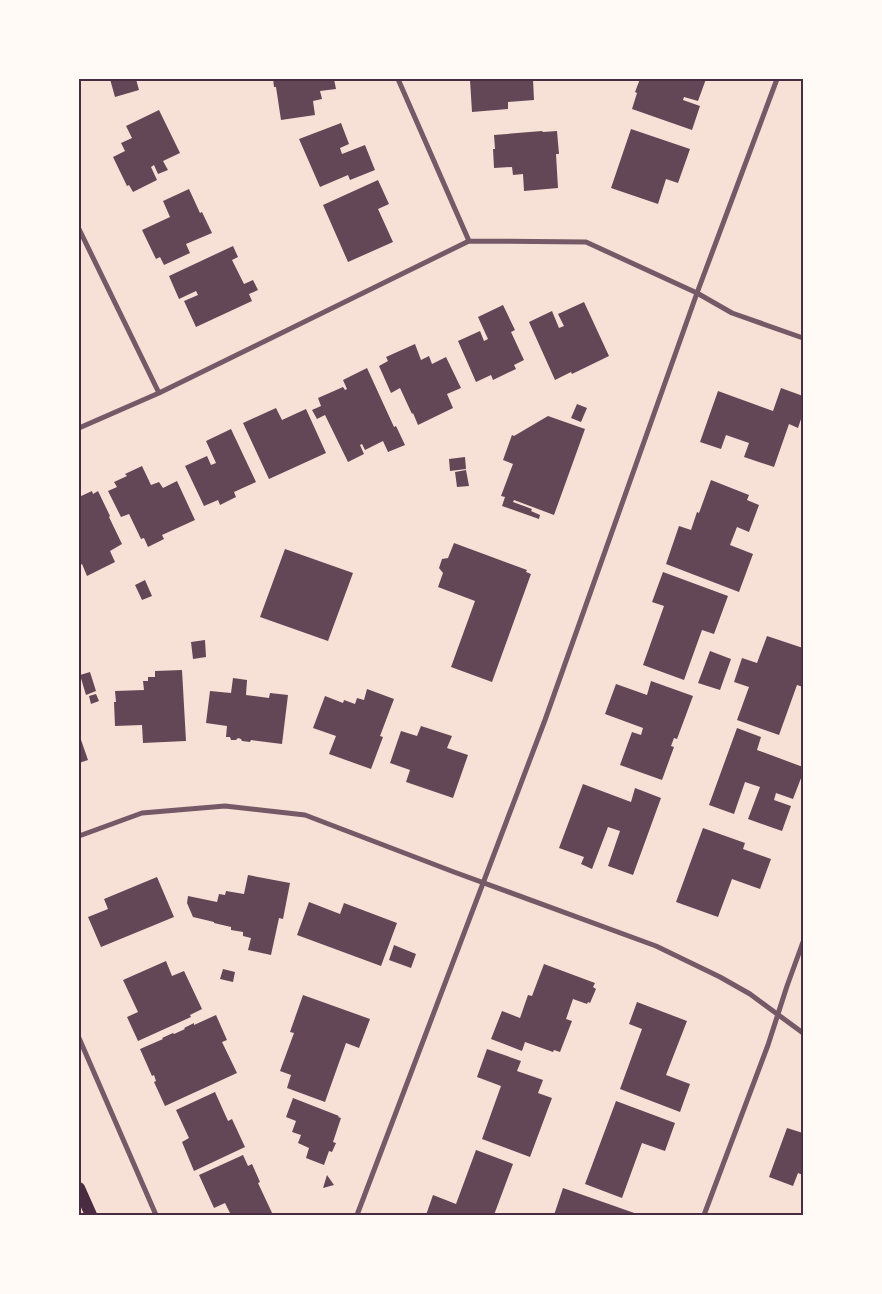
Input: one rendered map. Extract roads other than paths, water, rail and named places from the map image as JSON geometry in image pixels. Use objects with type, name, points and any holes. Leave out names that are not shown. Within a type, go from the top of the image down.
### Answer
[{"type":"main road","points":[[79,1188],[91,1215]]},
{"type":"street","points":[[398,79],[469,241]]},
{"type":"street","points":[[357,1215],[549,711],[697,293],[777,79]]},
{"type":"street","points":[[79,229],[159,393]]},
{"type":"street","points":[[79,428],[159,393],[469,241],[586,242],[697,293],[732,313],[803,338]]},
{"type":"street","points":[[79,836],[142,813],[225,806],[305,815],[656,946],[750,994],[803,1033]]},
{"type":"street","points":[[704,1215],[768,1045],[803,942]]},
{"type":"street","points":[[79,1038],[156,1215]]}]
